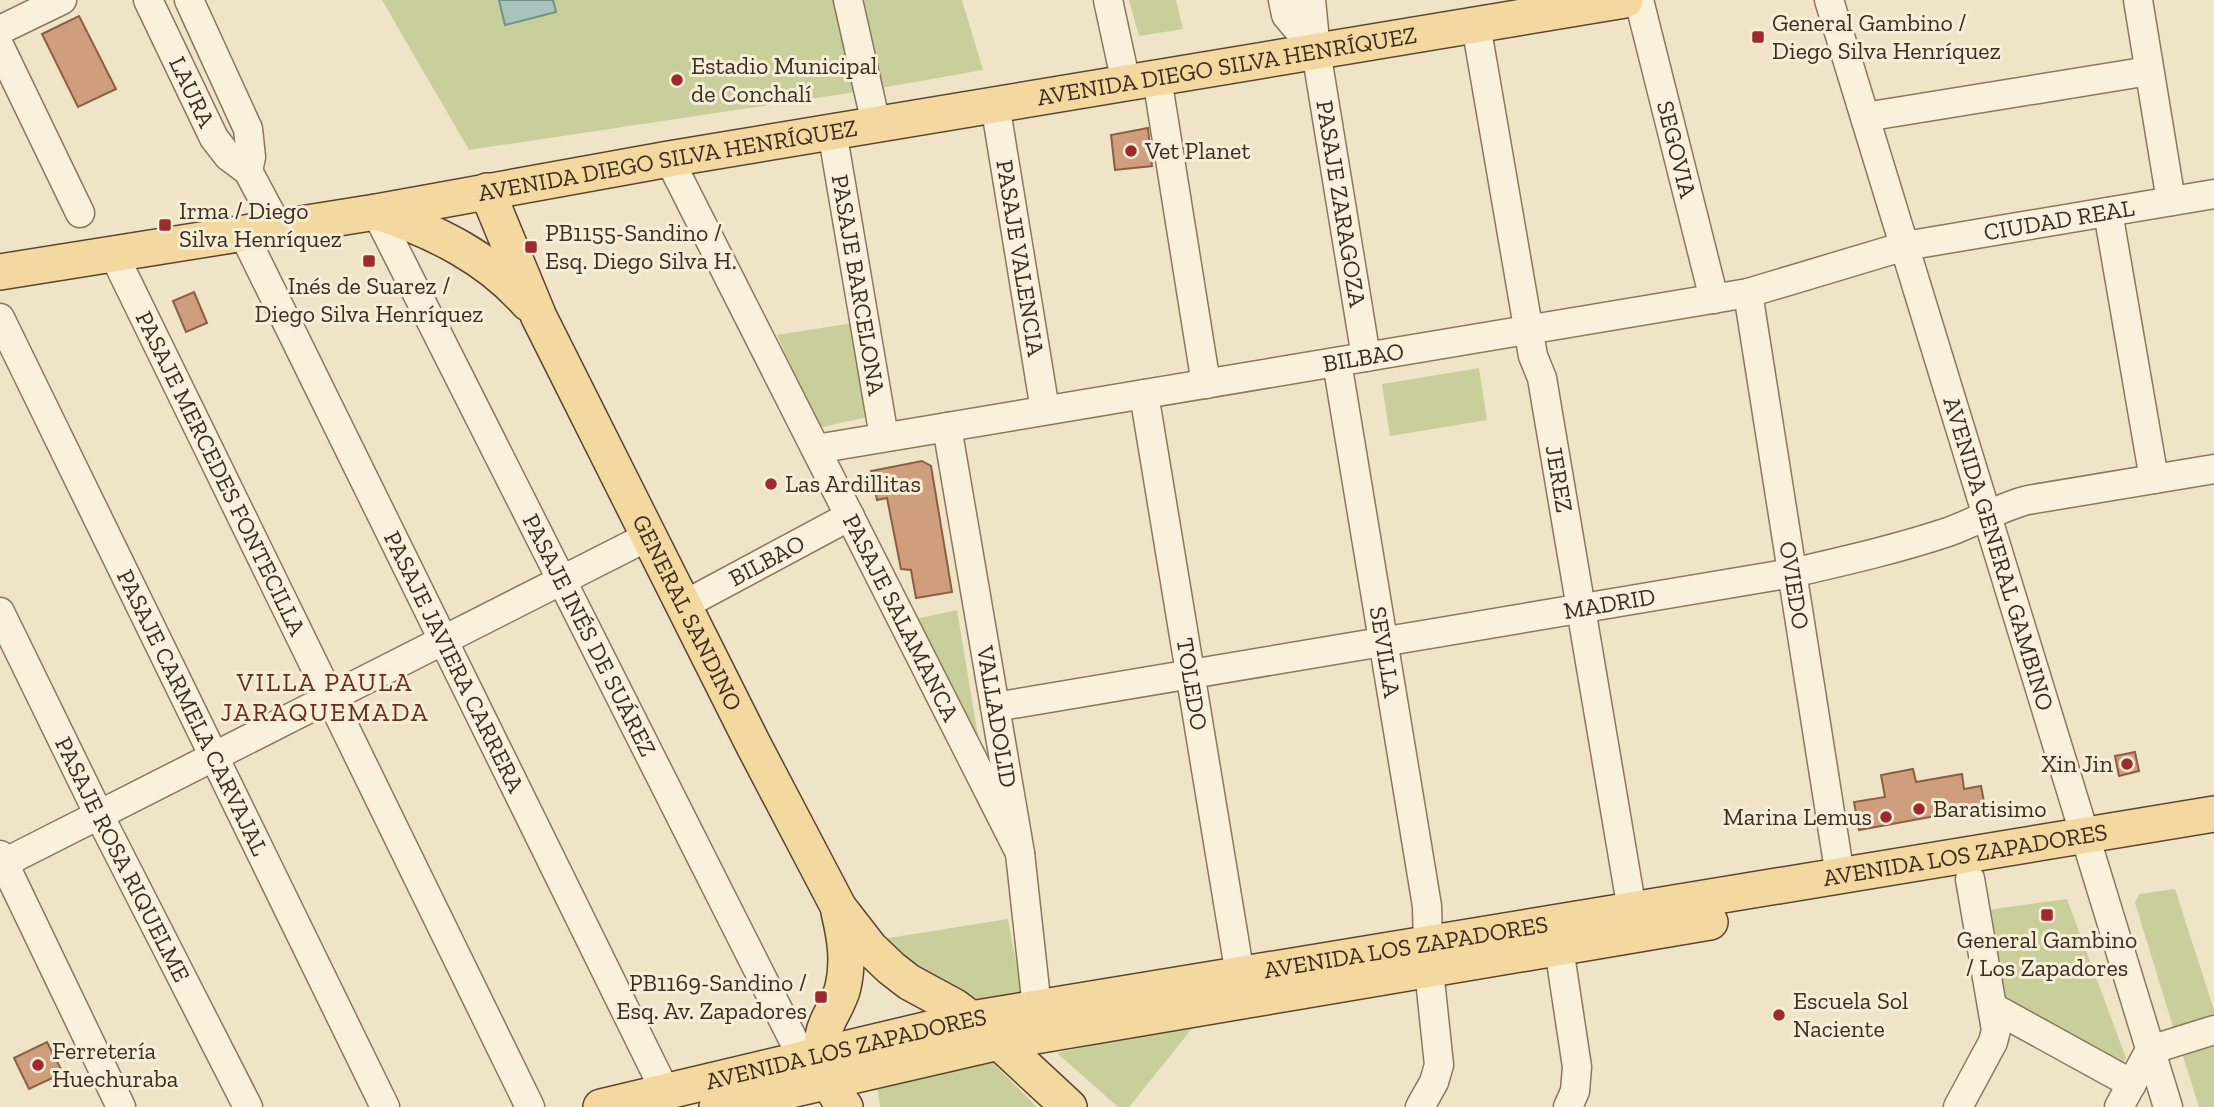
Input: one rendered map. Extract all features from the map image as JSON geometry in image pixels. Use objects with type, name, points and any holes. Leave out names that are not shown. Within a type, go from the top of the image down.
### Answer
[{"type":"main road","name":"AVENIDA DIEGO SILVA HENRÍQUEZ","points":[[0,272],[376,212],[832,131],[1316,51],[1484,16],[1625,0]]},
{"type":"main road","name":"GENERAL SANDINO","points":[[487,191],[539,317],[839,908],[870,948],[891,968],[909,982],[971,1019],[1069,1107]]},
{"type":"main road","name":"GENERAL SANDINO","points":[[376,212],[423,228],[467,251],[506,281],[539,317]]},
{"type":"main road","name":"AVENIDA LOS ZAPADORES","points":[[601,1107],[665,1091],[825,1075],[1428,957],[1634,923],[1970,878],[2214,814]]},
{"type":"main road","name":"AVENIDA LOS ZAPADORES","points":[[717,1107],[825,1075],[971,1019],[1240,975],[1559,948],[1634,923],[1840,876],[2089,847],[2214,838]]},
{"type":"main road","name":"GENERAL SANDINO","points":[[825,1075],[822,1038],[837,1007],[846,974],[845,937],[839,908]]},
{"type":"street","points":[[0,30],[62,0]]},
{"type":"street","name":"LAURA","points":[[148,0],[214,138],[228,156],[248,171],[278,227]]},
{"type":"street","name":"LAURA","points":[[190,0],[248,129],[251,157],[248,171]]},
{"type":"street","points":[[848,0],[876,124]]},
{"type":"street","points":[[1108,0],[1142,80],[1206,384]]},
{"type":"street","points":[[1283,0],[1286,15],[1316,51]]},
{"type":"street","name":"PASAJE ZARAGOZA","points":[[1311,0],[1316,51],[1366,357]]},
{"type":"street","name":"SEGOVIA","points":[[1639,0],[1714,299]]},
{"type":"street","name":"AVENIDA GENERAL GAMBINO","points":[[1829,0],[2168,1107]]},
{"type":"street","points":[[2138,0],[2172,201]]},
{"type":"street","name":"JEREZ","points":[[1484,16],[1528,330],[1533,356],[1542,378],[1634,923]]},
{"type":"street","points":[[0,47],[80,213]]},
{"type":"street","points":[[1865,117],[2150,71]]},
{"type":"street","name":"PASAJE VALENCIA","points":[[995,104],[1045,410]]},
{"type":"street","name":"PASAJE BARCELONA","points":[[832,131],[884,437]]},
{"type":"street","name":"PASAJE SALAMANCA","points":[[669,159],[1020,853]]},
{"type":"street","name":"CIUDAD REAL","points":[[1905,246],[2214,194]]},
{"type":"street","name":"PASAJE INÉS DE SUÁREZ","points":[[376,212],[562,580],[825,1075]]},
{"type":"street","points":[[2108,212],[2154,479]]},
{"type":"street","name":"PASAJE JAVIERA CARRERA","points":[[243,233],[665,1091]]},
{"type":"street","name":"BILBAO","points":[[816,449],[1748,293],[1905,246]]},
{"type":"street","name":"PASAJE MERCEDES FONTECILLA","points":[[114,255],[530,1107]]},
{"type":"street","name":"OVIEDO","points":[[1748,293],[1840,876]]},
{"type":"street","name":"PASAJE CARMELA CARVAJAL","points":[[0,318],[385,1107]]},
{"type":"street","name":"SEVILLA","points":[[1338,362],[1427,906],[1428,957],[1439,1065],[1434,1082],[1420,1107]]},
{"type":"street","name":"TOLEDO","points":[[1144,394],[1240,975]]},
{"type":"street","name":"VALLADOLID","points":[[947,427],[1020,853],[1037,1008]]},
{"type":"street","name":"MADRID","points":[[995,707],[1792,573],[1901,546],[1966,525],[1987,514],[2028,500],[2214,469]]},
{"type":"street","name":"BILBAO","points":[[684,606],[850,516]]},
{"type":"street","points":[[121,1107],[2,859],[99,815],[649,536]]},
{"type":"street","name":"PASAJE ROSA RIQUELME","points":[[0,612],[99,815],[248,1107]]},
{"type":"street","points":[[1958,1107],[1995,1036],[1996,1025],[1970,878]]},
{"type":"street","points":[[1559,948],[1577,1067],[1575,1091],[1568,1107]]},
{"type":"street","points":[[1994,1008],[2125,1095],[2151,1049],[2214,1030]]},
{"type":"green space","name":"Estadio Municipal de Conchalí","points":[[382,0],[962,0],[983,70],[869,90],[469,150]]},
{"type":"green space","points":[[1129,0],[1176,0],[1183,29],[1139,36]]},
{"type":"green space","points":[[853,323],[867,417],[819,428],[777,335]]},
{"type":"green space","points":[[1479,368],[1487,420],[1390,436],[1382,384]]},
{"type":"green space","points":[[957,610],[981,754],[915,619]]},
{"type":"green space","points":[[2175,889],[2214,1010],[2214,1018],[2174,1030],[2135,903],[2139,894]]},
{"type":"green space","points":[[2067,899],[2126,1058],[2114,1081],[2012,1026],[1987,910]]},
{"type":"green space","points":[[1008,919],[1022,995],[989,1003],[906,974],[882,939]]},
{"type":"green space","points":[[1198,1021],[1129,1107],[1118,1107],[1057,1053]]},
{"type":"green space","points":[[2214,1040],[2214,1107],[2199,1107],[2181,1050]]},
{"type":"green space","points":[[991,1061],[1037,1107],[880,1107],[877,1084]]},
{"type":"water","points":[[499,0],[553,0],[556,12],[505,25]]},
{"type":"building","points":[[79,16],[116,89],[78,107],[42,34]]},
{"type":"building","name":"Vet Planet","points":[[1148,128],[1152,166],[1115,170],[1111,135]]},
{"type":"building","points":[[194,292],[207,323],[186,332],[173,301]]},
{"type":"building","points":[[922,461],[931,466],[952,592],[916,598],[911,570],[901,569],[887,498],[877,500],[871,471]]},
{"type":"building","name":"Xin Jin","points":[[2135,752],[2139,771],[2119,776],[2115,756]]},
{"type":"building","points":[[1913,769],[1916,782],[1962,774],[1964,789],[1981,786],[1985,807],[1859,830],[1854,802],[1885,797],[1881,775]]},
{"type":"building","name":"Ferretería Huechuraba","points":[[47,1042],[63,1073],[29,1089],[14,1058]]},
{"type":"place","name":"General Gambino / Diego Silva Henríquez","points":[[1758,37]]},
{"type":"place","name":"Estadio Municipal de Conchalí","points":[[677,80]]},
{"type":"place","name":"Vet Planet","points":[[1131,151]]},
{"type":"place","name":"Irma / Diego Silva Henríquez","points":[[165,225]]},
{"type":"place","name":"PB1155-Sandino / Esq. Diego Silva H.","points":[[531,247]]},
{"type":"place","name":"Inés de Suarez / Diego Silva Henríquez","points":[[369,261]]},
{"type":"place","name":"Las Ardillitas","points":[[771,484]]},
{"type":"place","name":"Xin Jin","points":[[2127,764]]},
{"type":"place","name":"Baratisimo","points":[[1919,809]]},
{"type":"place","name":"Marina Lemus","points":[[1886,817]]},
{"type":"place","name":"General Gambino / Los Zapadores","points":[[2047,915]]},
{"type":"place","name":"PB1169-Sandino / Esq. Av. Zapadores","points":[[821,997]]},
{"type":"place","name":"Escuela Sol Naciente","points":[[1779,1015]]},
{"type":"place","name":"Ferretería Huechuraba","points":[[38,1065]]},
{"type":"district","name":"VILLA PAULA JARAQUEMADA","points":[[325,697]]}]
